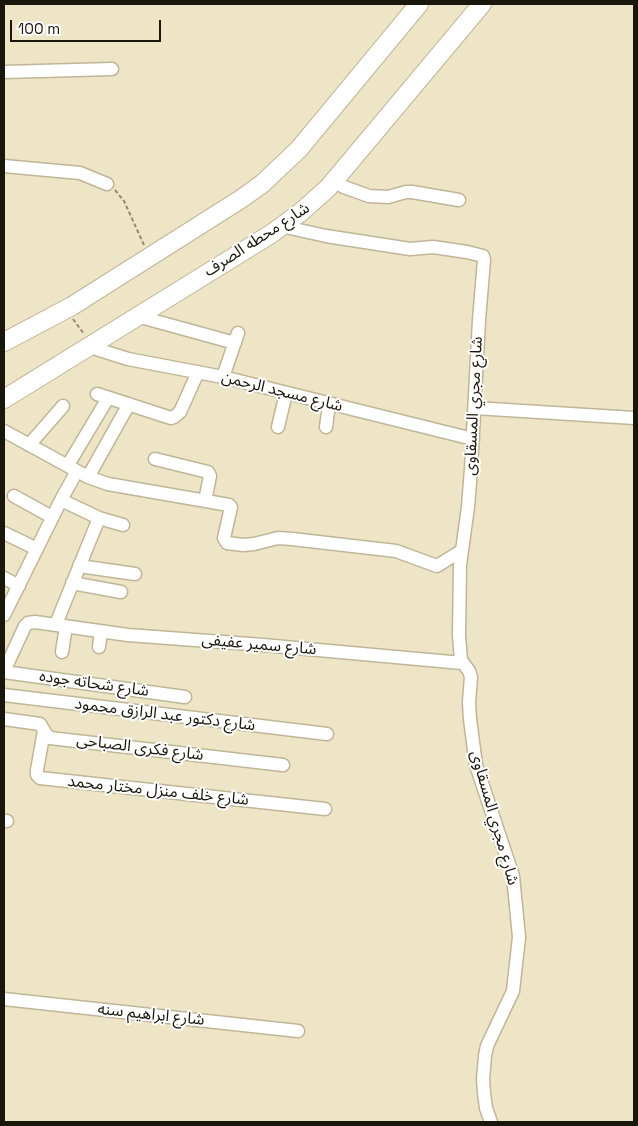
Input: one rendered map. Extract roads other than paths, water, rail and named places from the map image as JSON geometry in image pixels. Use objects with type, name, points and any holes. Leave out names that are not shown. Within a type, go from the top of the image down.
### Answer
[{"type":"street","points":[[4,342],[67,309],[241,199],[280,168],[333,109],[419,4]]},
{"type":"street","name":"شارع محطه الصرف","points":[[4,399],[88,343],[137,316],[281,226],[315,201],[334,181],[482,4]]},
{"type":"street","points":[[4,72],[112,69]]},
{"type":"street","points":[[4,166],[80,173],[107,184]]},
{"type":"street","points":[[334,181],[344,187],[369,196],[388,197],[412,192],[459,200]]},
{"type":"street","name":"شارع مجري المسقاوى","points":[[281,226],[326,236],[410,249],[433,246],[482,256],[484,271],[479,320],[473,439],[468,507],[461,551],[459,581],[459,636],[462,663],[469,671],[471,677],[469,702],[476,764],[513,876],[519,938],[515,983],[510,1000],[487,1046],[483,1068],[486,1108],[491,1122]]},
{"type":"street","points":[[137,316],[236,338],[224,377]]},
{"type":"street","name":"شارع مسجد الرحمن","points":[[88,343],[128,359],[224,377],[473,439]]},
{"type":"street","points":[[78,471],[102,396],[174,417],[180,412],[198,372]]},
{"type":"street","points":[[278,427],[286,393]]},
{"type":"street","points":[[5,610],[19,586],[52,517],[78,471],[129,404]]},
{"type":"street","points":[[326,427],[329,404]]},
{"type":"street","points":[[29,445],[63,406]]},
{"type":"street","points":[[475,408],[634,418]]},
{"type":"street","points":[[4,431],[78,471],[117,486],[229,505],[232,507],[224,538],[227,543],[243,545],[278,538],[292,539],[396,552],[437,566],[461,551]]},
{"type":"street","points":[[155,459],[208,472],[210,476],[205,501]]},
{"type":"street","points":[[14,496],[52,517]]},
{"type":"street","points":[[61,500],[99,518],[123,525]]},
{"type":"street","points":[[62,652],[61,625],[72,583],[99,518]]},
{"type":"street","points":[[4,534],[37,549]]},
{"type":"street","points":[[79,566],[135,574]]},
{"type":"street","points":[[4,578],[19,586]]},
{"type":"street","points":[[72,583],[121,592]]},
{"type":"street","name":"شارع سمير عفيفى","points":[[4,668],[28,623],[35,622],[101,632],[462,663]]},
{"type":"street","points":[[99,647],[101,632]]},
{"type":"street","name":"شارع شحاته جوده","points":[[4,668],[185,697]]},
{"type":"street","name":"شارع دكتور عبد الرازق محمود","points":[[4,694],[327,734]]},
{"type":"street","name":"شارع فكرى الصباحى","points":[[4,719],[40,724],[50,738],[283,765]]},
{"type":"street","name":"شارع خلف منزل مختار محمد","points":[[44,731],[37,770],[37,775],[40,778],[325,809]]},
{"type":"street","name":"شارع ابراهيم سنه","points":[[4,999],[298,1031]]}]
